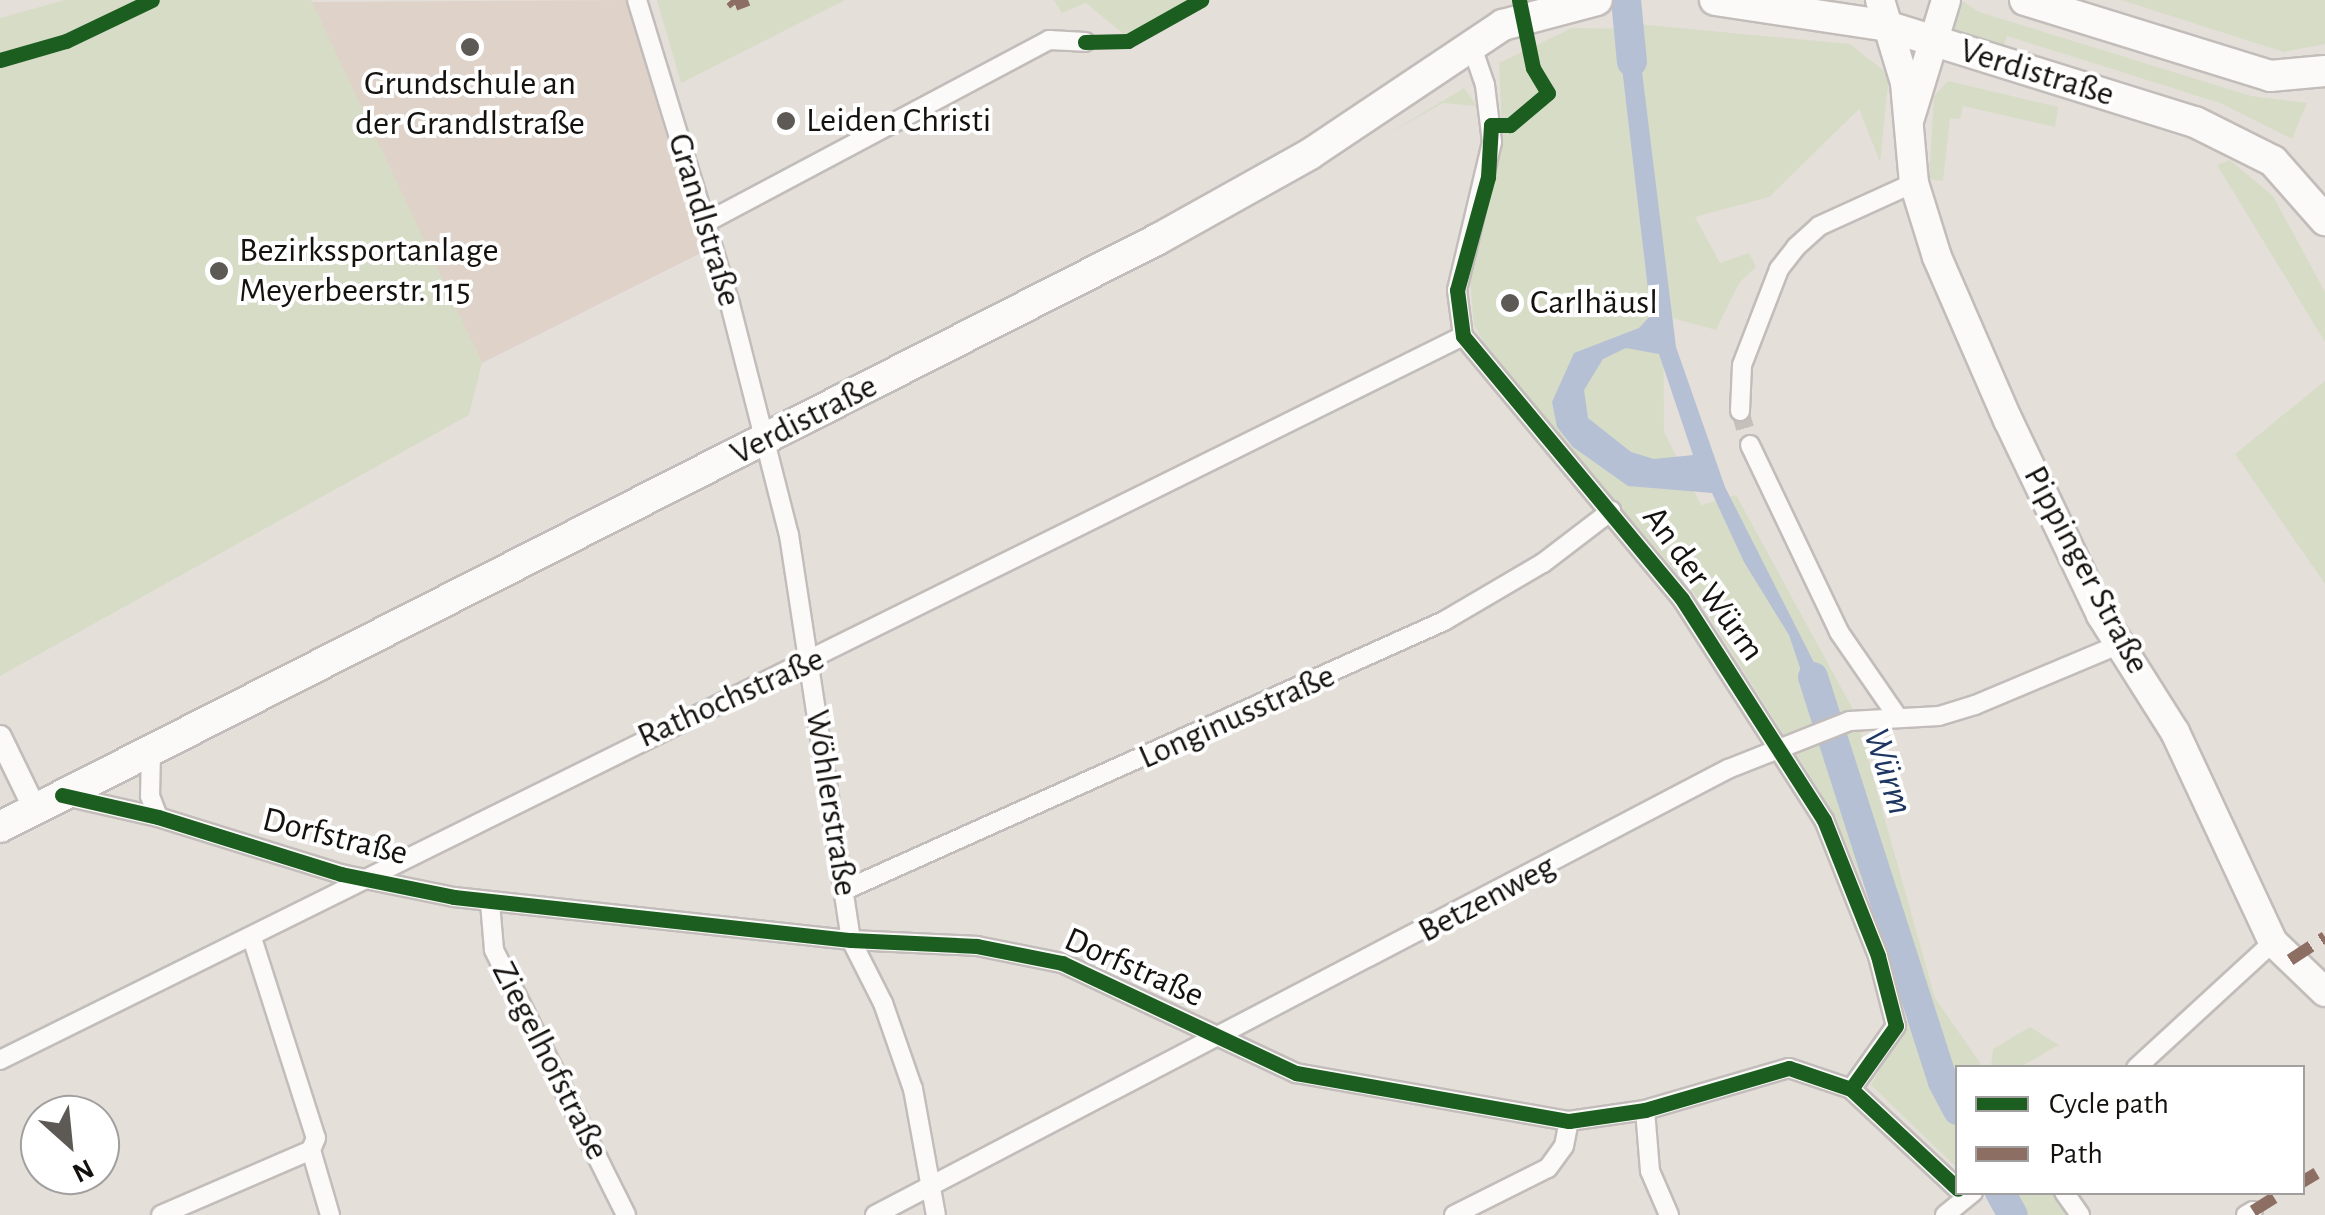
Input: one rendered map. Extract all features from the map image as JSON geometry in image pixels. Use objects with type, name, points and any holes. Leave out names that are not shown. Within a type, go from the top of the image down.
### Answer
[{"type":"main road","name":"Verdistraße","points":[[0,827],[763,441],[1263,180],[1470,44],[1534,14],[1597,0]]},
{"type":"main road","name":"Verdistraße","points":[[1714,0],[1882,12],[1936,42],[2238,138],[2284,172],[2325,220]]},
{"type":"main road","name":"Pippinger Straße","points":[[1910,119],[1946,0]]},
{"type":"main road","name":"Verdistraße","points":[[2025,0],[2270,76],[2325,71]]},
{"type":"main road","name":"Pippinger Straße","points":[[1882,12],[1900,65],[1910,119],[1914,183],[1937,256],[2008,420],[2120,644],[2174,732],[2272,942],[2325,992]]},
{"type":"main road","points":[[2325,175],[2325,192]]},
{"type":"street","name":"Grandlstraße","points":[[638,0],[705,223],[763,441]]},
{"type":"street","points":[[705,223],[1049,40],[1085,42]]},
{"type":"street","points":[[1463,336],[1457,290],[1492,142],[1486,85],[1470,44]]},
{"type":"street","points":[[1740,411],[1742,366],[1780,269],[1796,248],[1818,226],[1914,183]]},
{"type":"street","name":"An der Würm","points":[[1463,336],[1682,598],[1824,820],[1844,866],[1896,1026],[1850,1090]]},
{"type":"street","name":"Rathochstraße","points":[[0,1060],[372,879],[493,810],[810,664],[1463,336]]},
{"type":"street","name":"Wöhlerstraße","points":[[763,441],[789,536],[851,940],[884,1003],[913,1089],[936,1215]]},
{"type":"street","points":[[1750,444],[1839,632],[1897,716]]},
{"type":"street","name":"Longinusstraße","points":[[845,890],[1444,621],[1543,563],[1611,511]]},
{"type":"street","name":"Betzenweg","points":[[876,1215],[1220,1040],[1776,748],[1850,721],[1938,716],[1976,706],[2120,644]]},
{"type":"street","points":[[0,737],[48,802]]},
{"type":"street","points":[[151,750],[150,796],[158,817]]},
{"type":"street","name":"Dorfstraße","points":[[48,802],[158,817],[372,879],[490,903],[851,940],[977,946],[1062,962],[1296,1073],[1570,1121],[1645,1110],[1788,1068],[1850,1090],[1955,1185]]},
{"type":"street","name":"Ziegelhofstraße","points":[[490,903],[494,950],[626,1215]]},
{"type":"street","points":[[161,1215],[310,1150],[316,1138],[252,938]]},
{"type":"street","points":[[2139,1065],[2272,942]]},
{"type":"street","points":[[1645,1110],[1650,1170],[1668,1215]]},
{"type":"street","points":[[1454,1215],[1548,1168],[1564,1146],[1570,1121]]},
{"type":"street","points":[[310,1150],[330,1215]]},
{"type":"street","points":[[1946,1215],[1962,1195]]},
{"type":"shaded area","points":[[626,0],[701,253],[482,363],[307,2]]},
{"type":"green space","name":"Bezirkssportanlage Meyerbeerstr. 115","points":[[65,0],[311,0],[482,363],[469,415],[0,676],[0,18]]},
{"type":"green space","points":[[657,0],[845,0],[681,83]]},
{"type":"green space","points":[[1054,0],[1190,0],[1125,35],[1086,3],[1062,13]]},
{"type":"green space","points":[[2121,0],[2325,0],[2325,44],[2284,52]]},
{"type":"green space","points":[[1963,1],[1979,12],[2251,96],[2307,103],[2292,139],[2220,103],[2007,36],[2003,47],[1954,30]]},
{"type":"green space","points":[[1637,24],[1850,44],[1889,75],[1880,162],[1859,109],[1769,197],[1695,217],[1720,263],[1749,253],[1756,267],[1739,283],[1716,330],[1672,318],[1663,262],[1664,432],[1701,505],[1736,495],[1855,713],[1935,998],[1982,1065],[1955,1065],[1955,1166],[1871,1085],[1909,1018],[1893,954],[1834,814],[1692,590],[1496,364],[1474,325],[1470,280],[1502,130],[1499,63],[1572,28],[1637,29]]},
{"type":"green space","points":[[1948,81],[2058,107],[2055,127],[1963,106],[1960,119],[1950,118],[1943,181],[1929,179],[1934,96]]},
{"type":"green space","points":[[1464,88],[1477,106],[1443,103],[1381,138]]},
{"type":"green space","points":[[2230,160],[2273,196],[2325,292],[2325,342],[2217,165]]},
{"type":"green space","points":[[2325,381],[2325,584],[2235,454]]},
{"type":"green space","points":[[2030,1027],[2059,1045],[2024,1065],[1991,1065],[1993,1049]]},
{"type":"green space","points":[[1994,1195],[2072,1195],[2087,1215],[2009,1215]]},
{"type":"water","points":[[1636,23],[1676,347],[1725,487],[1838,710],[1817,718],[1789,635],[1744,562],[1712,493],[1628,486],[1573,447],[1557,427],[1552,402],[1574,353],[1639,328],[1651,315],[1617,25]],"holes":[[[1626,348],[1659,354],[1693,455],[1654,459],[1631,452],[1588,418],[1584,390],[1603,359]]]},
{"type":"waterway","name":"Würm","points":[[1626,0],[1632,62]]},
{"type":"waterway","name":"Würm","points":[[1813,677],[1943,1082],[1955,1104]]},
{"type":"waterway","name":"Würm","points":[[2002,1195],[2013,1215]]},
{"type":"tunnel","points":[[1740,411],[1750,445]]},
{"type":"marked path","points":[[731,0],[735,5],[748,0]]},
{"type":"marked path","points":[[2290,960],[2325,937]]},
{"type":"marked path","points":[[2305,1180],[2317,1173]]},
{"type":"marked path","points":[[2253,1211],[2279,1195]]},
{"type":"cycle path","points":[[0,60],[66,41],[152,0]]},
{"type":"cycle path","points":[[1085,42],[1128,41],[1201,0]]},
{"type":"cycle path","points":[[1519,0],[1533,68],[1548,93],[1510,125],[1491,125],[1488,177],[1457,290],[1463,336],[1682,599],[1824,820],[1878,956],[1896,1026],[1851,1089]]},
{"type":"cycle path","points":[[62,795],[158,817],[341,874],[454,897],[851,940],[977,946],[1062,963],[1296,1073],[1569,1121],[1645,1110],[1789,1068],[1851,1089],[1955,1186]]},
{"type":"place","name":"Grundschule an der Grandlstraße","points":[[470,47]]},
{"type":"place","name":"Leiden Christi","points":[[786,121]]},
{"type":"place","name":"Bezirkssportanlage Meyerbeerstr. 115","points":[[219,271]]},
{"type":"place","name":"Carlhäusl","points":[[1510,303]]}]
